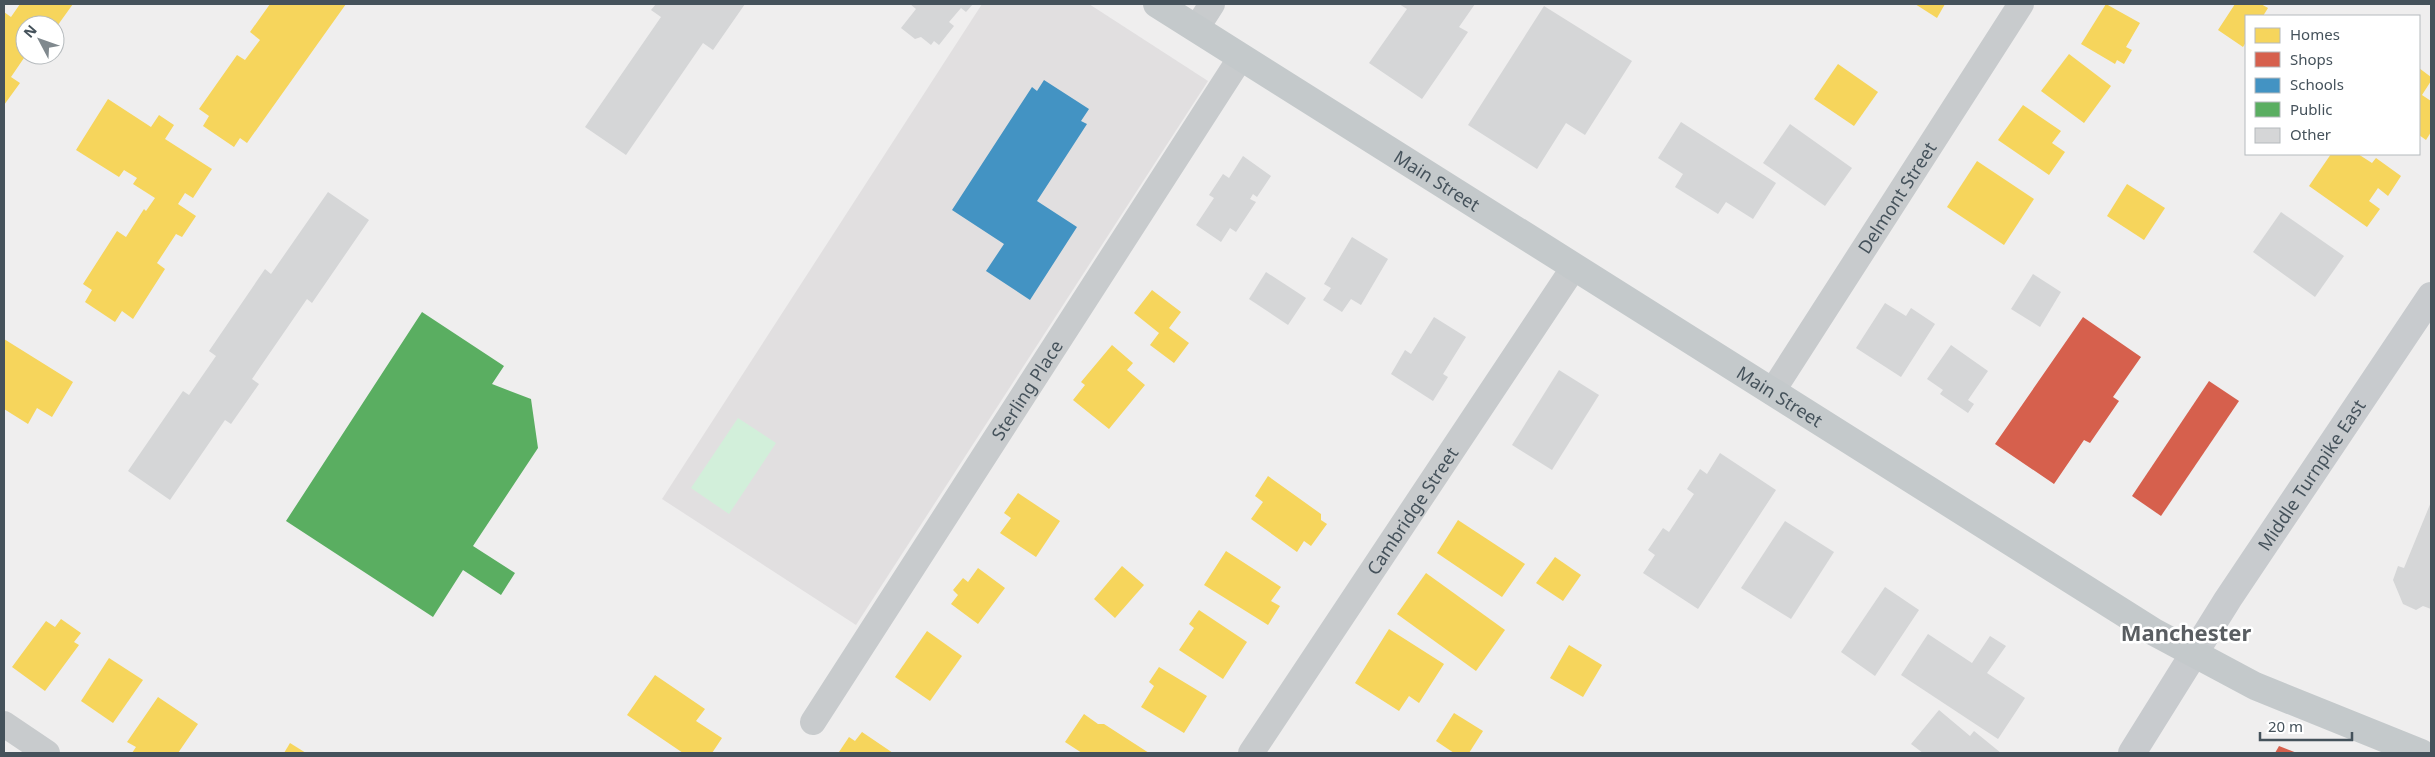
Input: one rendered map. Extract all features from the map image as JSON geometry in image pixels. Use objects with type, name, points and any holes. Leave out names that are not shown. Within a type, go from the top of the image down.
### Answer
[{"type":"main road","name":"Main Street","points":[[1157,4],[2193,655],[2302,706],[2421,753]]},
{"type":"main road","name":"Middle Turnpike East","points":[[2132,753],[2193,655],[2431,296]]},
{"type":"street","points":[[1196,29],[1212,4]]},
{"type":"street","name":"Delmont Street","points":[[1772,392],[2021,4]]},
{"type":"street","name":"Sterling Place","points":[[813,722],[1241,57]]},
{"type":"street","name":"Cambridge Street","points":[[1251,753],[1574,267]]},
{"type":"street","points":[[4,724],[47,753]]},
{"type":"shaded area","points":[[982,4],[1089,4],[1208,81],[856,625],[662,499]]},
{"type":"green space","points":[[738,418],[776,443],[729,514],[691,488]]},
{"type":"building: Homes","points":[[20,4],[73,4],[65,15],[15,15],[15,65],[19,65],[11,77],[20,83],[4,105],[4,12],[11,17]]},
{"type":"building: Homes","points":[[270,4],[346,4],[247,143],[240,138],[234,147],[203,126],[209,116],[199,109],[237,55],[245,60],[260,40],[250,32]]},
{"type":"building: Homes","points":[[1915,4],[1945,4],[1937,18]]},
{"type":"building: Homes","points":[[2106,4],[2140,23],[2126,47],[2132,50],[2124,64],[2117,60],[2115,64],[2081,44]]},
{"type":"building: Homes","points":[[2235,4],[2261,4],[2268,8],[2264,15],[2245,15],[2245,44],[2243,47],[2218,30]]},
{"type":"building: Homes","points":[[2069,54],[2111,86],[2084,123],[2041,91]]},
{"type":"building: Homes","points":[[1838,64],[1878,92],[1854,126],[1814,99]]},
{"type":"building: Homes","points":[[2420,69],[2431,77],[2431,81],[2422,95],[2431,101],[2431,132],[2426,140],[2420,136]]},
{"type":"building: Homes","points":[[108,99],[151,127],[159,115],[174,125],[165,139],[212,169],[193,198],[185,193],[178,204],[196,216],[182,237],[176,234],[157,263],[165,269],[133,319],[122,311],[115,322],[85,302],[92,290],[83,284],[117,231],[126,237],[144,209],[146,211],[155,198],[133,184],[137,178],[124,170],[119,177],[76,150]]},
{"type":"building: Homes","points":[[2023,105],[2061,131],[2052,143],[2065,152],[2049,175],[1998,140]]},
{"type":"building: Homes","points":[[2330,155],[2360,155],[2372,163],[2376,158],[2401,176],[2388,196],[2378,188],[2369,201],[2380,209],[2367,227],[2309,186]]},
{"type":"building: Homes","points":[[1977,161],[2034,199],[2004,245],[1947,207]]},
{"type":"building: Homes","points":[[2127,184],[2165,208],[2144,240],[2107,216]]},
{"type":"building: Homes","points":[[1152,290],[1181,312],[1169,328],[1189,343],[1174,363],[1150,345],[1159,333],[1134,313]]},
{"type":"building: Homes","points":[[4,339],[73,382],[52,417],[37,408],[28,424],[4,409]]},
{"type":"building: Homes","points":[[1112,345],[1133,363],[1127,370],[1145,385],[1109,429],[1073,400],[1085,385],[1081,382]]},
{"type":"building: Homes","points":[[1268,476],[1321,514],[1321,520],[1327,524],[1311,546],[1304,541],[1297,552],[1251,519],[1263,502],[1255,496]]},
{"type":"building: Homes","points":[[1018,493],[1060,521],[1036,557],[1000,533],[1011,518],[1004,513]]},
{"type":"building: Homes","points":[[1458,520],[1525,564],[1502,597],[1437,553]]},
{"type":"building: Homes","points":[[1226,551],[1281,587],[1271,601],[1280,606],[1268,625],[1204,585]]},
{"type":"building: Homes","points":[[1555,557],[1581,575],[1563,601],[1536,583]]},
{"type":"building: Homes","points":[[1122,566],[1144,585],[1115,618],[1094,599]]},
{"type":"building: Homes","points":[[978,568],[1005,588],[978,624],[951,604],[958,595],[953,590],[963,578],[968,582]]},
{"type":"building: Homes","points":[[1426,573],[1505,630],[1476,671],[1397,614]]},
{"type":"building: Homes","points":[[1199,610],[1247,642],[1223,679],[1179,650],[1194,628],[1189,624]]},
{"type":"building: Homes","points":[[61,619],[81,633],[74,642],[79,645],[45,691],[12,667],[46,621],[55,627]]},
{"type":"building: Homes","points":[[1389,629],[1444,664],[1419,703],[1409,696],[1399,711],[1355,683]]},
{"type":"building: Homes","points":[[927,631],[962,656],[930,701],[895,677]]},
{"type":"building: Homes","points":[[1569,645],[1602,665],[1583,697],[1550,678]]},
{"type":"building: Homes","points":[[109,658],[143,680],[113,723],[81,701]]},
{"type":"building: Homes","points":[[1159,667],[1207,696],[1184,733],[1141,707],[1154,686],[1149,682]]},
{"type":"building: Homes","points":[[655,675],[705,709],[696,721],[722,738],[712,753],[683,753],[627,715]]},
{"type":"building: Homes","points":[[158,697],[198,724],[178,753],[132,753],[136,747],[127,742]]},
{"type":"building: Homes","points":[[1454,713],[1483,731],[1469,753],[1454,753],[1436,741]]},
{"type":"building: Homes","points":[[1084,714],[1098,724],[1104,724],[1149,753],[1082,753],[1065,742]]},
{"type":"building: Homes","points":[[862,732],[893,753],[839,752],[849,737],[855,741]]},
{"type":"building: Homes","points":[[290,743],[306,753],[284,753]]},
{"type":"building: Shops","points":[[2083,317],[2141,357],[2113,397],[2119,401],[2090,443],[2084,440],[2054,484],[1995,444]]},
{"type":"building: Shops","points":[[2209,381],[2239,401],[2161,516],[2132,496]]},
{"type":"building: Shops","points":[[2279,746],[2297,753],[2275,753]]},
{"type":"building: Schools","points":[[1044,80],[1089,109],[1081,121],[1087,124],[1037,201],[1077,227],[1030,300],[986,271],[1004,244],[952,210],[1032,87],[1037,91]]},
{"type":"building: Public","points":[[422,312],[504,366],[492,384],[531,399],[538,448],[473,546],[515,573],[501,595],[463,570],[433,617],[286,521]]},
{"type":"building: Other","points":[[656,4],[745,4],[713,50],[703,43],[626,155],[585,127],[661,17],[651,10]]},
{"type":"building: Other","points":[[910,4],[973,4],[966,12],[961,8],[949,22],[954,26],[939,45],[934,41],[931,45],[921,37],[915,39],[901,28],[916,9]]},
{"type":"building: Other","points":[[1399,4],[1475,4],[1459,27],[1468,32],[1422,99],[1369,63],[1407,9]]},
{"type":"building: Other","points":[[1544,6],[1632,61],[1585,135],[1566,123],[1537,169],[1468,125]]},
{"type":"building: Other","points":[[1681,122],[1776,183],[1753,219],[1726,202],[1718,214],[1675,187],[1683,174],[1658,158]]},
{"type":"building: Other","points":[[1790,124],[1852,168],[1825,206],[1763,163]]},
{"type":"building: Other","points":[[1243,156],[1271,176],[1257,197],[1253,194],[1250,199],[1256,202],[1236,232],[1230,228],[1221,242],[1196,225],[1214,198],[1209,195],[1223,174],[1229,178]]},
{"type":"building: Other","points":[[328,192],[369,220],[312,303],[307,299],[252,379],[259,384],[231,424],[225,420],[170,500],[128,471],[183,391],[189,395],[216,356],[209,351],[265,269],[271,274]]},
{"type":"building: Other","points":[[2281,212],[2344,256],[2315,297],[2253,252]]},
{"type":"building: Other","points":[[1352,237],[1388,259],[1361,305],[1351,299],[1342,312],[1323,300],[1331,288],[1324,284]]},
{"type":"building: Other","points":[[1266,272],[1306,298],[1288,325],[1249,299]]},
{"type":"building: Other","points":[[2033,274],[2061,292],[2040,327],[2011,309]]},
{"type":"building: Other","points":[[1885,303],[1906,316],[1911,308],[1935,324],[1901,377],[1856,348]]},
{"type":"building: Other","points":[[1434,317],[1466,337],[1443,374],[1448,377],[1433,401],[1391,374],[1405,350],[1411,354]]},
{"type":"building: Other","points":[[1951,345],[1988,371],[1968,400],[1974,404],[1968,413],[1940,394],[1943,390],[1927,379]]},
{"type":"building: Other","points":[[1559,370],[1599,395],[1552,470],[1512,445]]},
{"type":"building: Other","points":[[1720,453],[1776,490],[1698,609],[1643,573],[1655,555],[1648,550],[1663,528],[1669,532],[1694,494],[1687,489],[1700,469],[1707,474]]},
{"type":"building: Other","points":[[2431,502],[2431,609],[2423,606],[2416,610],[2403,604],[2393,580],[2398,566],[2404,568]]},
{"type":"building: Other","points":[[1785,521],[1834,552],[1791,619],[1741,588]]},
{"type":"building: Other","points":[[1885,587],[1919,610],[1875,676],[1841,652]]},
{"type":"building: Other","points":[[1928,634],[1972,663],[1990,636],[2006,646],[1987,673],[2025,698],[1998,739],[1901,675]]},
{"type":"building: Other","points":[[1939,710],[1970,736],[1974,731],[2001,753],[1923,753],[1911,744]]},
{"type":"district","name":"Manchester","points":[[2186,632]]}]
